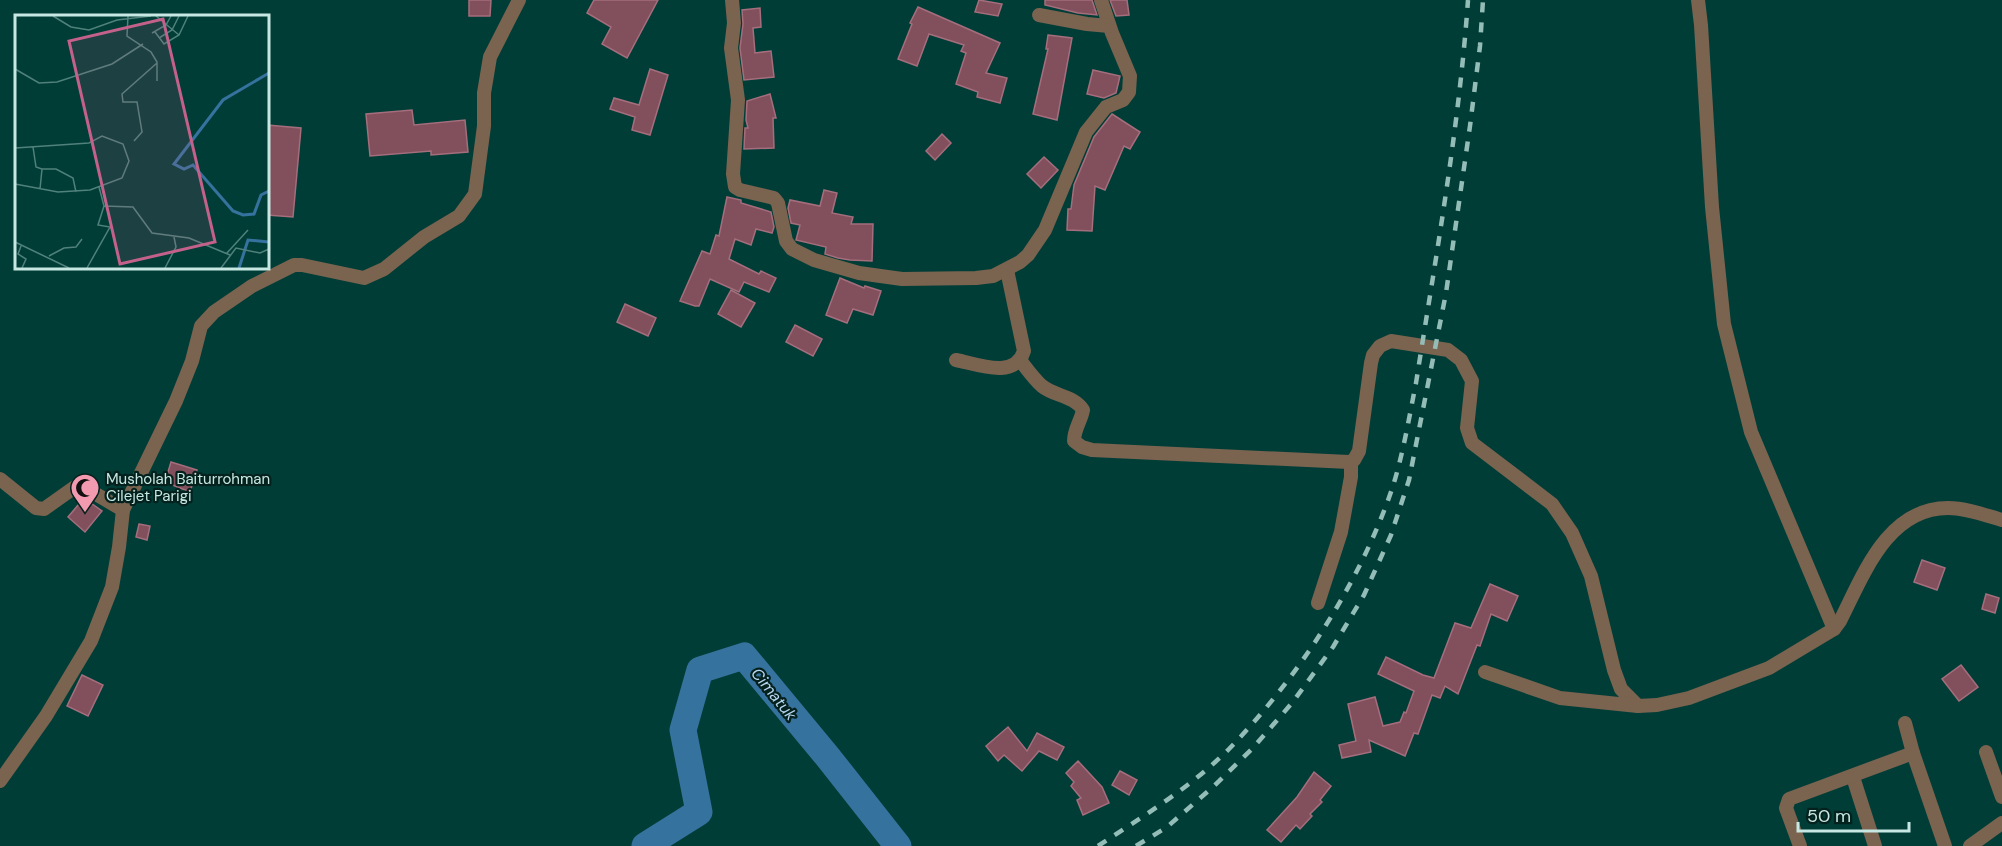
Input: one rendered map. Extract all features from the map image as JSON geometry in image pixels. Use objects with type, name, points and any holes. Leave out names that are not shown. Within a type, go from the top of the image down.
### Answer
[{"type":"street","points":[[0,781],[46,716],[91,641],[112,587],[123,510],[176,401],[192,361],[201,326],[214,312],[252,286],[294,265],[364,278],[384,269],[424,237],[459,216],[475,194],[484,126],[484,93],[490,57],[519,0]]},
{"type":"street","points":[[732,0],[734,23],[731,44],[738,98],[734,184],[740,190],[774,198],[778,202],[786,241],[792,249],[813,260],[859,273],[902,279],[993,276],[1007,270],[1028,255],[1045,230],[1080,143],[1092,122],[1106,107],[1123,100],[1129,92],[1130,76],[1101,0]]},
{"type":"street","points":[[1698,0],[1712,207],[1724,324],[1751,432],[1834,629]]},
{"type":"street","points":[[1039,15],[1109,26]]},
{"type":"street","points":[[956,360],[1004,369],[1020,360],[1024,351],[1007,270]]},
{"type":"street","points":[[1318,603],[1341,532],[1351,477],[1351,462],[1359,452],[1373,355],[1380,346],[1391,341],[1448,350],[1461,360],[1472,381],[1467,428],[1472,443],[1552,504],[1572,533],[1591,576],[1614,670],[1621,689],[1638,706]]},
{"type":"street","points":[[1020,360],[1040,384],[1050,392],[1080,405],[1083,410],[1074,433],[1074,441],[1082,447],[1092,450],[1351,462]]},
{"type":"street","points":[[0,479],[36,508],[44,509],[75,487],[84,487],[123,510]]},
{"type":"street","points":[[1485,672],[1560,698],[1638,706],[1657,705],[1689,698],[1769,668],[1834,629],[1873,556],[1899,526],[1924,512],[1940,508],[1969,511],[2002,520]]},
{"type":"street","points":[[1905,723],[1945,846]]},
{"type":"street","points":[[1986,752],[2002,797]]},
{"type":"street","points":[[1800,846],[1786,804],[1789,799],[1913,753]]},
{"type":"street","points":[[1853,777],[1875,846]]},
{"type":"street","points":[[1970,846],[2002,823]]},
{"type":"building","points":[[469,0],[491,0],[490,16],[469,16]]},
{"type":"building","points":[[594,0],[658,0],[627,58],[602,44],[611,27],[587,13]]},
{"type":"building","points":[[979,0],[1002,4],[998,16],[975,12]]},
{"type":"building","points":[[1045,0],[1092,0],[1097,15],[1045,5]]},
{"type":"building","points":[[1110,0],[1127,0],[1129,15],[1116,16]]},
{"type":"building","points":[[918,7],[1000,43],[986,73],[1007,78],[1000,103],[977,97],[978,92],[956,84],[966,53],[961,51],[964,45],[929,34],[917,66],[898,59]]},
{"type":"building","points":[[760,8],[761,27],[753,28],[755,53],[771,51],[774,77],[744,80],[740,48],[742,10]]},
{"type":"building","points":[[1048,35],[1072,38],[1057,120],[1033,114],[1048,49],[1046,49]]},
{"type":"building","points":[[650,69],[668,75],[650,135],[632,130],[635,117],[610,109],[614,98],[639,105]]},
{"type":"building","points":[[1093,70],[1120,76],[1116,93],[1104,98],[1087,94]]},
{"type":"building","points":[[770,94],[776,118],[773,118],[774,148],[744,149],[745,128],[748,128],[747,101]]},
{"type":"building","points":[[412,110],[414,125],[465,120],[468,152],[431,155],[431,151],[370,156],[366,114]]},
{"type":"building","points":[[1112,114],[1140,132],[1130,149],[1124,146],[1105,190],[1095,186],[1092,231],[1067,230],[1068,209],[1071,209],[1074,185],[1094,137]]},
{"type":"building","points":[[268,125],[301,128],[293,217],[268,215]]},
{"type":"building","points":[[942,134],[951,143],[935,160],[926,151]]},
{"type":"building","points":[[1044,157],[1058,170],[1041,188],[1027,174]]},
{"type":"building","points":[[824,190],[837,193],[832,213],[853,217],[851,224],[873,224],[872,261],[838,258],[825,254],[826,247],[796,240],[800,225],[791,223],[788,208],[790,200],[820,206]]},
{"type":"building","points":[[727,197],[771,212],[774,227],[772,233],[756,229],[751,245],[735,239],[729,259],[759,274],[761,271],[776,278],[769,292],[744,282],[739,292],[710,279],[699,306],[680,301],[702,251],[710,254],[716,235],[719,236]]},
{"type":"building","points":[[840,278],[864,288],[865,286],[881,291],[873,315],[853,309],[847,323],[826,315]]},
{"type":"building","points":[[731,290],[755,303],[741,327],[718,314]]},
{"type":"building","points":[[625,304],[656,318],[648,336],[617,322]]},
{"type":"building","points":[[795,325],[822,339],[813,356],[786,342]]},
{"type":"building","points":[[171,462],[197,470],[190,492],[165,482]]},
{"type":"building","name":"Musholah Baiturrohman Cilejet Parigi","points":[[84,498],[102,511],[85,532],[68,517]]},
{"type":"building","points":[[139,524],[150,526],[147,540],[136,537]]},
{"type":"building","points":[[1922,560],[1945,568],[1937,590],[1914,582]]},
{"type":"building","points":[[1490,584],[1518,596],[1507,621],[1491,614],[1480,646],[1477,645],[1458,694],[1445,686],[1440,698],[1432,695],[1418,734],[1414,733],[1405,756],[1369,740],[1371,752],[1342,758],[1339,745],[1356,741],[1348,704],[1375,697],[1383,726],[1400,722],[1404,712],[1406,713],[1414,691],[1378,674],[1386,657],[1434,678],[1455,623],[1471,628]]},
{"type":"building","points":[[1986,594],[1999,598],[1995,613],[1982,609]]},
{"type":"building","points":[[1961,665],[1978,687],[1959,701],[1942,679]]},
{"type":"building","points":[[82,675],[103,685],[88,716],[67,706]]},
{"type":"building","points":[[1008,727],[1027,751],[1037,733],[1064,747],[1057,760],[1039,751],[1022,771],[1004,755],[998,761],[986,746]]},
{"type":"building","points":[[1078,761],[1102,787],[1109,803],[1083,815],[1077,800],[1081,798],[1071,786],[1074,782],[1066,773]]},
{"type":"building","points":[[1120,771],[1137,780],[1129,795],[1112,785]]},
{"type":"building","points":[[1314,772],[1331,786],[1320,800],[1322,802],[1310,814],[1312,816],[1300,829],[1296,825],[1281,842],[1267,830],[1297,797]]},
{"type":"waterway","name":"Cimatuk","points":[[645,846],[699,812],[683,730],[700,670],[744,656],[898,846]]},
{"type":"railway","points":[[1098,846],[1199,776],[1255,721],[1279,692],[1324,628],[1345,594],[1379,524],[1399,463],[1416,383],[1453,144],[1468,0]]},
{"type":"railway","points":[[1136,846],[1167,827],[1214,786],[1252,749],[1292,703],[1333,647],[1364,595],[1391,535],[1409,480],[1446,293],[1470,126],[1483,0]]},
{"type":"place","name":"Musholah Baiturrohman Cilejet Parigi","points":[[85,514]]}]
